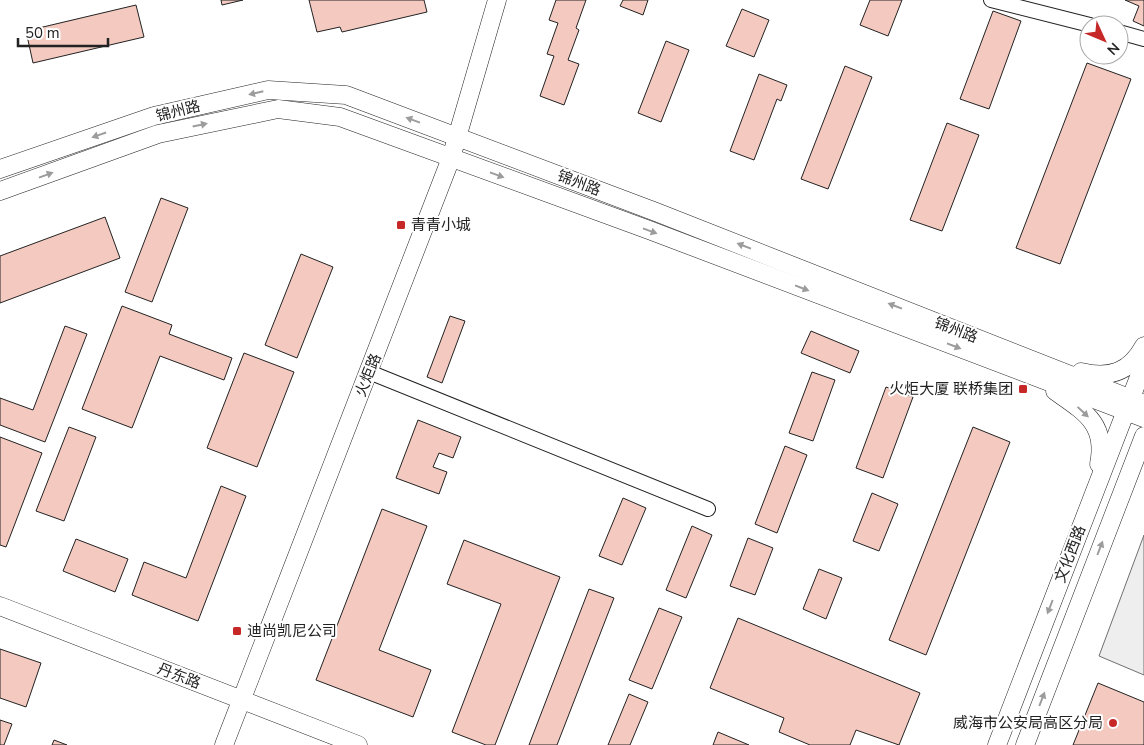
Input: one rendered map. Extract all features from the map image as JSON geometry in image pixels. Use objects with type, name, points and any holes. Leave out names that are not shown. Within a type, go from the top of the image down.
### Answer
[{"type":"main road","name":"火炬路","points":[[224,745],[452,158],[497,0]]},
{"type":"main road","name":"锦州路","points":[[0,169],[154,116],[268,90],[346,95],[459,137],[1034,368]]},
{"type":"main road","name":"锦州路","points":[[0,191],[158,134],[278,109],[340,117],[1134,404],[1144,418]]},
{"type":"main road","points":[[1034,368],[1109,375],[1120,372],[1128,366],[1144,346]]},
{"type":"main road","name":"文化西路","points":[[997,745],[1093,496],[1134,404],[1144,364]]},
{"type":"main road","points":[[1034,368],[1094,423],[1102,444],[1093,496]]},
{"type":"main road","name":"文化西路","points":[[1025,745],[1144,436]]},
{"type":"main road","points":[[1117,506],[1144,463]]},
{"type":"main road","name":"丹东路","points":[[0,606],[358,745]]},
{"type":"street","points":[[991,0],[1079,22]]},
{"type":"street","points":[[1129,35],[1144,39]]},
{"type":"street","points":[[369,372],[708,509]]},
{"type":"shaded area","points":[[1144,535],[1144,675],[1099,656]]},
{"type":"building","points":[[221,0],[243,0],[222,5]]},
{"type":"building","points":[[309,0],[424,0],[427,12],[342,32],[340,27],[317,32]]},
{"type":"building","points":[[556,0],[586,0],[576,28],[579,30],[568,60],[579,64],[564,105],[540,96],[554,56],[547,54],[558,23],[549,20]]},
{"type":"building","points":[[623,0],[648,0],[643,15],[620,6]]},
{"type":"building","points":[[870,0],[902,0],[888,36],[860,25]]},
{"type":"building","points":[[1125,0],[1144,0],[1144,26],[1133,21],[1139,6]]},
{"type":"building","points":[[136,5],[144,37],[33,63],[26,31]]},
{"type":"building","points":[[742,9],[769,20],[754,57],[726,46]]},
{"type":"building","points":[[993,11],[1021,21],[989,109],[960,99]]},
{"type":"building","points":[[666,41],[689,50],[661,122],[638,113]]},
{"type":"building","points":[[1086,65],[1092,65],[1131,79],[1060,264],[1016,248]]},
{"type":"building","points":[[845,66],[872,77],[828,189],[801,179]]},
{"type":"building","points":[[759,74],[787,85],[781,101],[777,99],[754,160],[730,151]]},
{"type":"building","points":[[947,123],[979,135],[942,231],[910,220]]},
{"type":"building","points":[[161,198],[188,208],[152,302],[125,292]]},
{"type":"building","points":[[105,217],[120,258],[0,303],[0,256]]},
{"type":"building","points":[[301,254],[333,267],[297,358],[265,345]]},
{"type":"building","points":[[122,306],[172,325],[169,334],[232,358],[224,380],[160,356],[132,428],[82,409]]},
{"type":"building","points":[[450,316],[465,321],[442,383],[427,377]]},
{"type":"building","points":[[65,326],[87,334],[45,442],[0,425],[0,398],[33,410]]},
{"type":"building","points":[[811,331],[859,351],[850,373],[801,353]]},
{"type":"building","points":[[244,353],[294,372],[257,467],[207,448]]},
{"type":"building","points":[[812,372],[835,380],[813,441],[789,433]]},
{"type":"building","points":[[886,387],[913,397],[883,478],[856,468]]},
{"type":"building","points":[[418,420],[461,437],[453,458],[439,453],[433,467],[447,472],[439,494],[396,478]]},
{"type":"building","points":[[69,427],[96,437],[64,521],[36,511]]},
{"type":"building","points":[[973,427],[1010,442],[926,655],[889,640]]},
{"type":"building","points":[[0,437],[42,453],[6,547],[0,545]]},
{"type":"building","points":[[785,446],[807,455],[777,533],[755,524]]},
{"type":"building","points":[[221,486],[246,496],[198,621],[132,595],[144,562],[186,578]]},
{"type":"building","points":[[872,493],[898,504],[879,551],[853,541]]},
{"type":"building","points":[[623,498],[646,508],[622,565],[599,556]]},
{"type":"building","points":[[382,509],[427,526],[379,650],[431,670],[413,717],[316,680]]},
{"type":"building","points":[[692,526],[712,535],[686,598],[666,590]]},
{"type":"building","points":[[748,538],[773,548],[755,595],[730,586]]},
{"type":"building","points":[[76,539],[128,559],[115,592],[63,571]]},
{"type":"building","points":[[464,540],[560,577],[495,745],[486,745],[452,732],[501,604],[447,584]]},
{"type":"building","points":[[819,569],[842,578],[826,619],[803,609]]},
{"type":"building","points":[[589,589],[614,598],[557,745],[529,745]]},
{"type":"building","points":[[659,608],[682,617],[652,689],[629,680]]},
{"type":"building","points":[[738,618],[920,693],[899,745],[856,730],[850,745],[810,745],[779,732],[784,718],[710,688]]},
{"type":"building","points":[[0,649],[41,663],[26,707],[0,698]]},
{"type":"building","name":"威海市公安局高区分局","points":[[1098,683],[1144,702],[1144,745],[1073,745]]},
{"type":"building","points":[[629,694],[648,702],[630,745],[608,745]]},
{"type":"building","points":[[0,720],[12,724],[4,745],[0,745]]},
{"type":"building","points":[[718,732],[749,745],[713,745]]},
{"type":"building","points":[[54,740],[67,745],[52,745]]},
{"type":"place","name":"青青小城","points":[[401,225]]},
{"type":"place","name":"火炬大厦 联桥集团","points":[[1023,389]]},
{"type":"place","name":"迪尚凯尼公司","points":[[237,631]]},
{"type":"place","name":"威海市公安局高区分局","points":[[1113,723]]}]
